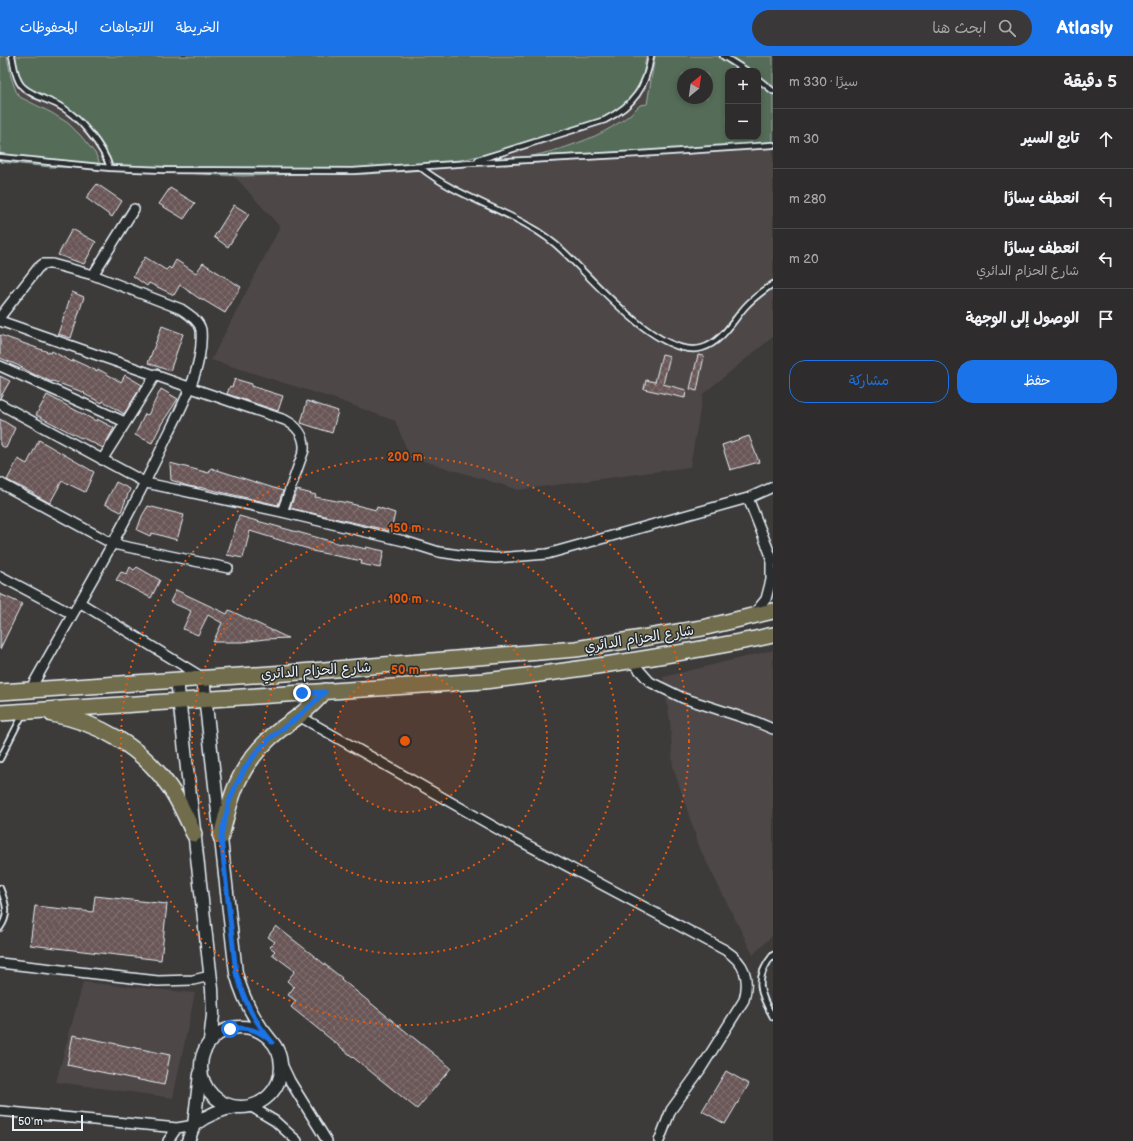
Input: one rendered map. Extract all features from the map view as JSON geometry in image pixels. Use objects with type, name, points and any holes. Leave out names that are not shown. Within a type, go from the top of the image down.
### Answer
[{"type":"main road","name":"شارع الحزام الدائري","points":[[0,692],[300,672],[576,648],[702,628],[773,612]]},
{"type":"main road","name":"شارع الحزام الدائري","points":[[0,713],[484,681],[550,674],[632,662],[749,641],[773,635]]},
{"type":"main road","points":[[221,837],[229,802],[245,768],[269,739],[299,716],[325,692]]},
{"type":"main road","points":[[28,711],[61,716],[90,724],[117,737],[136,751],[153,767],[168,785],[194,834]]},
{"type":"street","points":[[93,275],[134,209]]},
{"type":"street","points":[[0,317],[31,274],[43,264],[52,264],[93,275],[181,309],[194,317],[200,328],[201,351],[190,388],[146,483],[30,690]]},
{"type":"street","points":[[0,321],[156,374],[190,388],[292,423],[300,433],[304,442],[304,450],[282,512]]},
{"type":"street","points":[[0,366],[125,422]]},
{"type":"street","points":[[102,460],[156,374]]},
{"type":"street","points":[[0,404],[146,483],[282,512],[404,541],[439,552],[466,556],[496,558],[547,554],[748,498],[773,487]]},
{"type":"street","points":[[0,484],[113,544],[228,568]]},
{"type":"street","points":[[748,498],[772,560],[771,580],[766,599],[752,616]]},
{"type":"street","points":[[0,576],[72,614]]},
{"type":"street","points":[[79,602],[203,678],[236,973],[240,988],[250,1010],[262,1030],[272,1042],[296,1090],[327,1141]]},
{"type":"street","points":[[632,662],[650,682],[676,695],[754,721],[773,730]]},
{"type":"street","points":[[177,680],[213,1002],[210,1041]]},
{"type":"street","points":[[299,716],[503,832],[725,950],[740,963],[747,981],[747,991],[744,1000],[700,1070],[670,1110],[659,1141]]},
{"type":"street","points":[[0,963],[158,981],[181,981],[210,976]]},
{"type":"street","points":[[188,1141],[194,1125],[202,1059],[210,1041],[224,1031],[241,1027],[253,1029],[263,1034],[272,1042]]},
{"type":"street","points":[[0,1111],[177,1128],[194,1125],[216,1112],[262,1101],[271,1094],[277,1084],[280,1072],[280,1060]]},
{"type":"street","points":[[201,1069],[203,1079],[213,1096],[230,1106],[245,1106],[275,1120],[297,1141]]},
{"type":"street","points":[[664,1124],[664,1141]]},
{"type":"street","points":[[168,1141],[177,1128]]},
{"type":"lane","points":[[12,56],[18,82],[21,86],[25,90],[58,105],[69,112],[99,144],[106,156],[110,168]]},
{"type":"lane","points":[[470,163],[605,120],[618,113],[639,93],[645,81],[651,56]]},
{"type":"lane","points":[[724,56],[742,68]]},
{"type":"lane","points":[[761,81],[773,91]]},
{"type":"lane","points":[[0,157],[110,168],[172,170],[353,171],[773,145]]},
{"type":"lane","points":[[420,166],[443,182],[540,233],[563,251],[601,290],[638,323],[662,339],[676,346],[688,349],[701,348],[713,343],[722,336],[751,302],[773,284]]},
{"type":"lane","points":[[0,759],[28,711]]},
{"type":"lane","points":[[0,888],[7,909],[5,921],[0,928]]},
{"type":"lane","points":[[773,955],[763,968],[760,985],[767,1006],[773,1017]]},
{"type":"shaded area","points":[[0,56],[773,56],[773,337],[703,394],[690,467],[519,490],[410,457],[395,421],[338,400],[211,360],[280,227],[237,179],[232,177],[124,173],[0,162]]},
{"type":"shaded area","points":[[773,650],[773,935],[753,955],[700,849],[673,767],[670,721],[663,677]]},
{"type":"shaded area","points":[[83,982],[195,993],[173,1098],[56,1082]]},
{"type":"green space","points":[[0,56],[7,56],[11,77],[20,97],[68,123],[95,153],[99,161],[99,167],[51,167],[0,162]]},
{"type":"green space","points":[[13,56],[646,56],[643,77],[634,94],[613,117],[508,148],[424,170],[366,174],[243,176],[121,170],[111,166],[92,140],[65,110],[32,98],[24,91],[19,81]]},
{"type":"green space","points":[[655,56],[773,56],[773,147],[504,165],[506,162],[560,149],[595,136],[627,117],[640,105],[647,104]]},
{"type":"building","points":[[97,184],[122,201],[112,217],[86,198]]},
{"type":"building","points":[[170,188],[195,203],[184,219],[159,204]]},
{"type":"building","points":[[234,205],[249,214],[228,247],[214,237]]},
{"type":"building","points":[[72,229],[96,242],[84,264],[58,255]]},
{"type":"building","points":[[145,257],[166,270],[169,267],[171,269],[176,260],[196,273],[203,263],[241,287],[225,313],[200,299],[180,285],[174,295],[149,283],[147,286],[133,276]]},
{"type":"building","points":[[72,292],[84,297],[71,338],[58,334]]},
{"type":"building","points":[[162,326],[183,334],[170,371],[148,363]]},
{"type":"building","points":[[0,335],[51,353],[52,351],[72,362],[73,360],[97,371],[98,369],[121,382],[125,375],[142,385],[124,414],[103,401],[102,403],[84,394],[85,393],[37,376],[0,358]]},
{"type":"building","points":[[662,354],[670,356],[663,384],[686,390],[685,398],[644,389],[646,380],[655,382]]},
{"type":"building","points":[[698,355],[704,356],[697,391],[690,389]]},
{"type":"building","points":[[0,376],[10,381],[0,398]]},
{"type":"building","points":[[235,379],[252,384],[251,386],[283,396],[278,411],[227,394]]},
{"type":"building","points":[[161,389],[178,399],[162,423],[152,443],[135,435],[145,414],[148,415]]},
{"type":"building","points":[[47,395],[96,421],[97,419],[114,428],[103,448],[36,415]]},
{"type":"building","points":[[307,401],[338,411],[332,433],[301,423]]},
{"type":"building","points":[[0,419],[15,428],[6,448],[0,445]]},
{"type":"building","points":[[749,436],[759,462],[730,470],[722,445]]},
{"type":"building","points":[[39,440],[94,472],[85,492],[62,481],[50,503],[7,480],[18,459],[27,464]]},
{"type":"building","points":[[170,463],[209,473],[211,468],[283,491],[278,505],[199,487],[188,486],[171,480]]},
{"type":"building","points":[[116,482],[130,489],[121,512],[105,504]]},
{"type":"building","points":[[297,490],[316,495],[315,497],[376,510],[377,507],[395,513],[391,531],[290,508]]},
{"type":"building","points":[[148,506],[184,515],[177,540],[152,533],[150,536],[137,530],[142,516]]},
{"type":"building","points":[[239,516],[341,544],[384,551],[380,568],[361,564],[362,561],[312,551],[250,531],[243,558],[227,555]]},
{"type":"building","points":[[130,567],[134,570],[137,567],[160,580],[151,598],[116,580],[121,572],[127,574]]},
{"type":"building","points":[[176,590],[227,614],[229,610],[288,638],[243,642],[213,642],[222,623],[208,615],[198,635],[183,629],[191,611],[170,602]]},
{"type":"building","points":[[0,594],[22,604],[0,649]]},
{"type":"building","points":[[95,896],[167,904],[161,960],[30,945],[35,906],[93,912]]},
{"type":"building","points":[[276,926],[342,978],[341,979],[451,1068],[417,1109],[291,1007],[296,1001],[288,995],[294,987],[287,981],[295,971],[272,954],[275,951],[270,947],[275,942],[268,937]]},
{"type":"building","points":[[73,1035],[170,1055],[164,1085],[67,1065]]},
{"type":"building","points":[[726,1071],[749,1084],[725,1124],[702,1111]]},
{"type":"route","points":[[230,1029],[241,1027],[253,1029],[263,1034],[272,1042],[253,1017],[240,988],[236,973],[221,837],[229,802],[245,768],[269,739],[299,716],[325,692],[302,693]]}]
